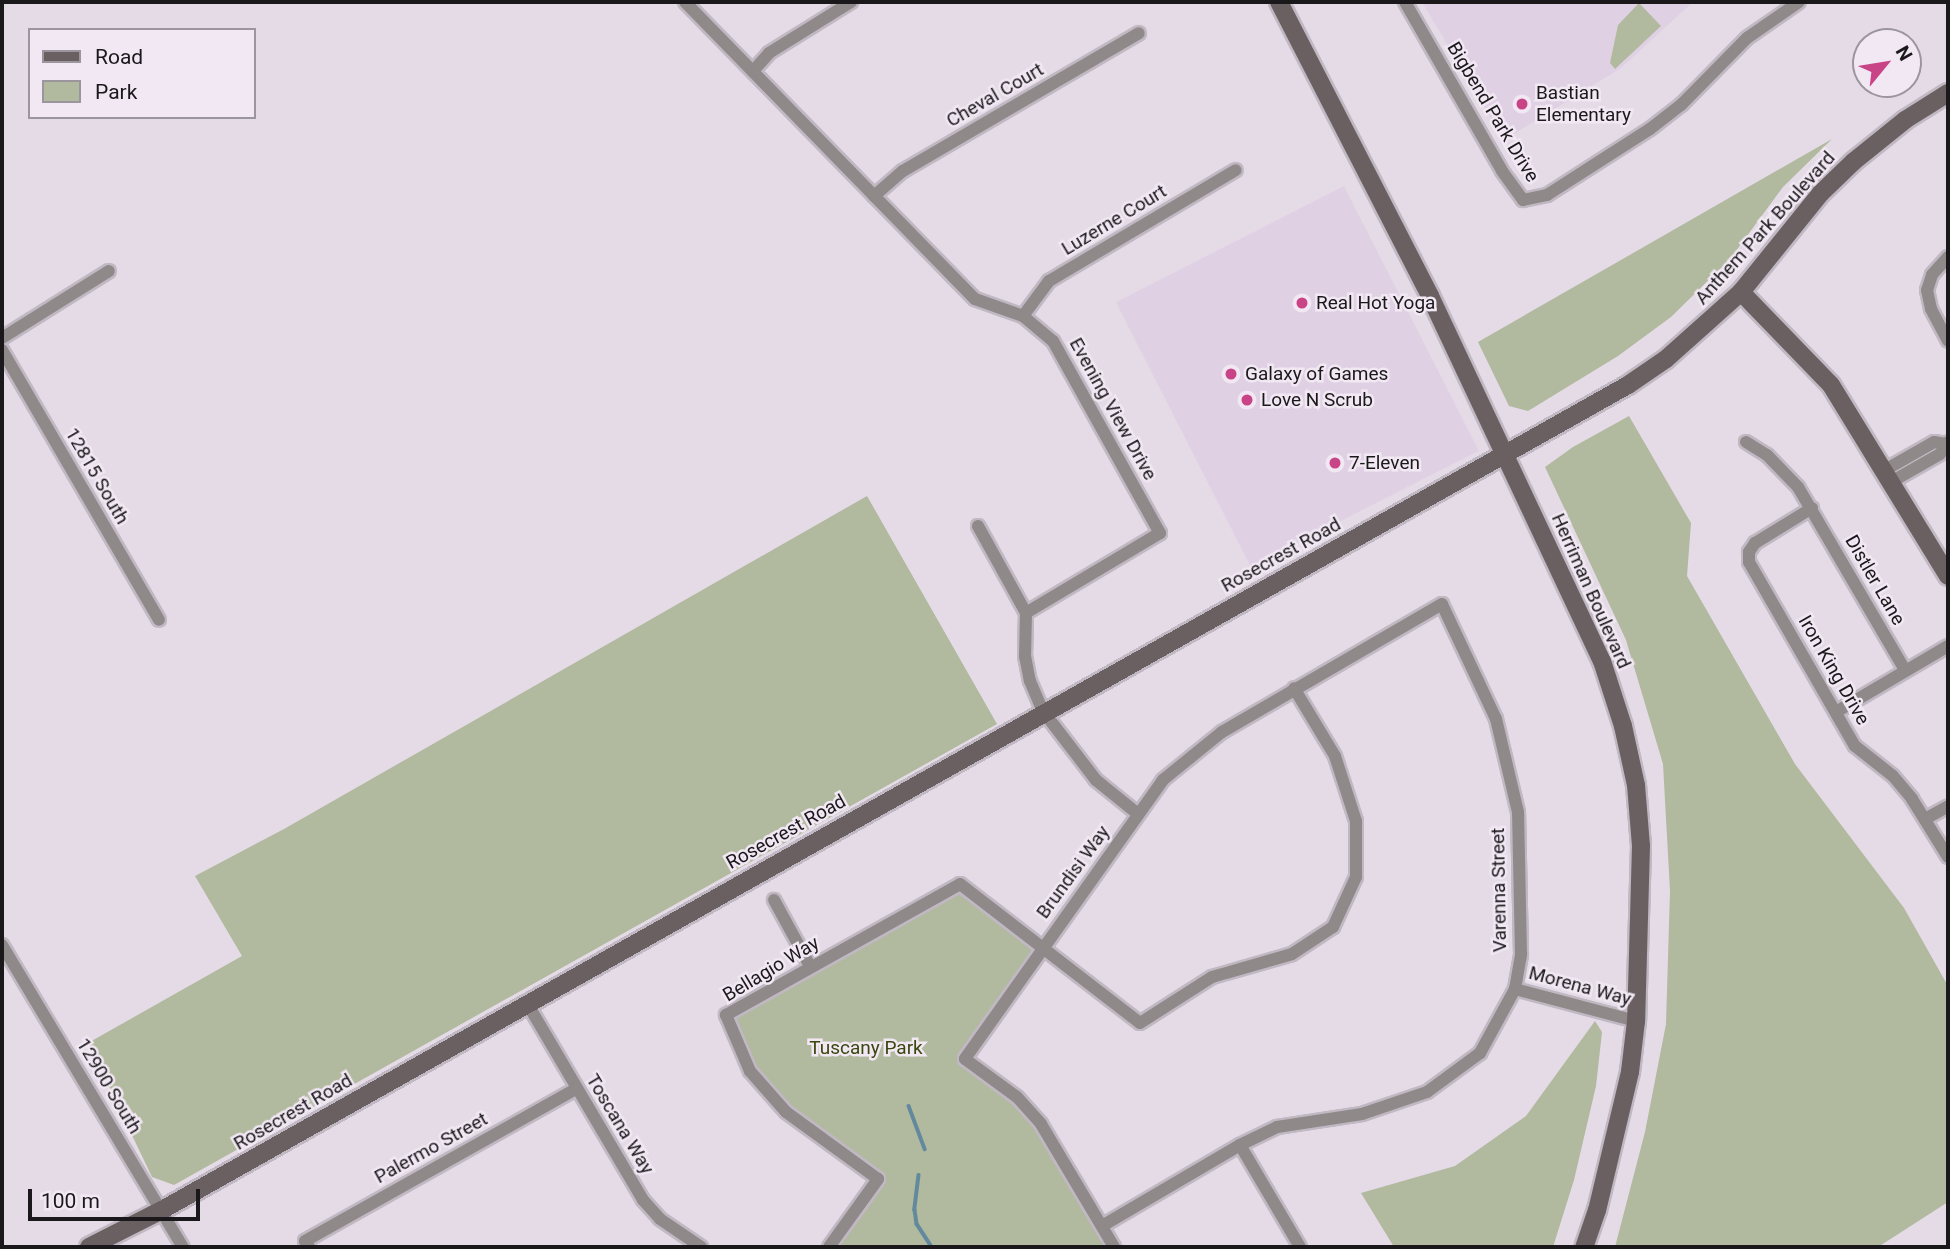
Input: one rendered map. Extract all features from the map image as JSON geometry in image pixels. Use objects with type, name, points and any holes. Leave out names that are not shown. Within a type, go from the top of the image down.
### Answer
[{"type":"main road","name":"Herriman Boulevard","points":[[1279,2],[1375,183],[1505,456],[1602,661],[1623,726],[1636,785],[1641,846],[1636,1021],[1630,1072],[1597,1210],[1584,1247]]},
{"type":"main road","name":"Anthem Park Boulevard","points":[[1505,456],[1589,409],[1666,359],[1741,292],[1837,177],[1905,120],[1948,93]]},
{"type":"main road","points":[[1741,292],[1832,385],[1948,576]]},
{"type":"main road","name":"Rosecrest Road","points":[[89,1247],[162,1210],[1043,711],[1505,456]]},
{"type":"street","name":"Evening View Drive","points":[[685,2],[975,299],[1023,316],[1052,341],[1160,533],[1026,613]]},
{"type":"street","points":[[753,71],[769,53],[851,2]]},
{"type":"street","name":"Bigbend Park Drive","points":[[1405,2],[1502,171],[1523,200],[1547,195],[1650,129],[1681,104],[1754,32],[1799,2]]},
{"type":"street","name":"Cheval Court","points":[[874,196],[903,171],[1139,33]]},
{"type":"street","name":"Luzerne Court","points":[[1023,316],[1049,281],[1236,170]]},
{"type":"street","points":[[1948,257],[1932,275],[1927,290],[1931,309],[1948,341]]},
{"type":"street","points":[[2,338],[109,271]]},
{"type":"street","name":"12815 South","points":[[2,350],[159,620]]},
{"type":"street","name":"Distler Lane","points":[[1746,442],[1767,455],[1798,488],[1812,508],[1905,670]]},
{"type":"street","points":[[1888,476],[1934,442],[1947,443]]},
{"type":"street","name":"Iron King Drive","points":[[1812,508],[1755,543],[1749,552],[1749,562],[1855,746],[1893,776],[1926,819],[1948,857]]},
{"type":"street","points":[[978,526],[1026,613],[1025,656],[1030,681],[1043,711],[1096,780],[1138,814]]},
{"type":"street","name":"Brundisi Way","points":[[1114,1247],[1041,1124],[1017,1097],[965,1059],[1041,948],[1163,780],[1222,732],[1442,604]]},
{"type":"street","name":"Varenna Street","points":[[1102,1226],[1240,1145],[1277,1127],[1362,1114],[1427,1092],[1480,1053],[1515,989],[1521,954],[1518,812],[1496,719],[1442,604]]},
{"type":"street","points":[[1836,712],[1948,646]]},
{"type":"street","points":[[1041,948],[1140,1023],[1212,977],[1292,954],[1333,927],[1356,877],[1356,821],[1335,756],[1294,688]]},
{"type":"street","points":[[1926,819],[1948,806]]},
{"type":"street","name":"Bellagio Way","points":[[829,1247],[878,1179],[786,1112],[750,1071],[726,1015],[960,884],[1041,948]]},
{"type":"street","points":[[774,900],[810,966]]},
{"type":"street","name":"12900 South","points":[[2,944],[183,1247]]},
{"type":"street","name":"Morena Way","points":[[1515,989],[1636,1021]]},
{"type":"street","name":"Toscana Way","points":[[527,1003],[643,1200],[660,1219],[701,1247]]},
{"type":"street","name":"Palermo Street","points":[[307,1244],[576,1089]]},
{"type":"street","points":[[1240,1145],[1300,1247]]},
{"type":"shaded area","name":"Bastian Elementary","points":[[1422,2],[1693,2],[1621,68],[1504,140]]},
{"type":"shaded area","points":[[1344,186],[1479,451],[1251,567],[1116,302]]},
{"type":"green space","points":[[1639,3],[1661,26],[1615,69],[1610,63],[1618,25]]},
{"type":"green space","points":[[1832,139],[1783,187],[1730,259],[1671,317],[1618,356],[1528,411],[1509,406],[1478,342]]},
{"type":"green space","points":[[1629,416],[1691,523],[1687,576],[1795,764],[1904,908],[1948,986],[1948,1202],[1878,1247],[1615,1247],[1645,1132],[1666,1024],[1670,891],[1663,764],[1626,640],[1545,467],[1573,447]]},
{"type":"green space","points":[[867,496],[997,724],[174,1185],[152,1177],[88,1043],[242,956],[195,876],[284,829]]},
{"type":"green space","name":"Tuscany Park","points":[[960,884],[1041,948],[966,1059],[1017,1097],[1114,1247],[829,1247],[878,1179],[786,1112],[750,1071],[726,1015]]},
{"type":"green space","points":[[1595,1021],[1602,1032],[1596,1086],[1574,1180],[1553,1247],[1394,1247],[1361,1193],[1455,1166],[1526,1116]]},
{"type":"waterway","points":[[909,1106],[925,1149]]},
{"type":"waterway","points":[[919,1175],[915,1210],[917,1224],[932,1247]]},
{"type":"place","name":"Bastian Elementary","points":[[1522,104]]},
{"type":"place","name":"Real Hot Yoga","points":[[1302,303]]},
{"type":"place","name":"Galaxy of Games","points":[[1231,374]]},
{"type":"place","name":"Love N Scrub","points":[[1247,400]]},
{"type":"place","name":"7-Eleven","points":[[1335,463]]}]
